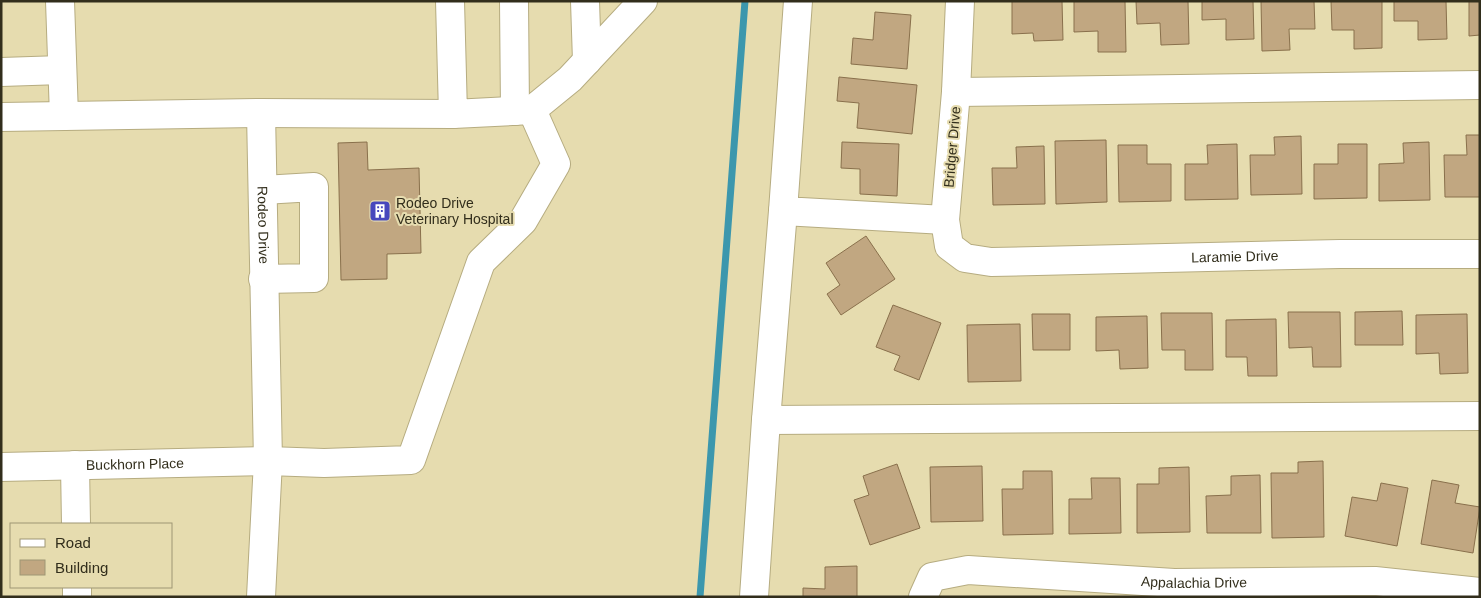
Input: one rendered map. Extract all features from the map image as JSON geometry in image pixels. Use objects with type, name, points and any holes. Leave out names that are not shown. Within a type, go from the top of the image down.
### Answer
[{"type":"street","points":[[60,1],[64,116]]},
{"type":"street","points":[[450,1],[453,114]]},
{"type":"street","points":[[514,1],[524,111]]},
{"type":"street","points":[[585,1],[587,61]]},
{"type":"street","points":[[1,117],[261,113],[453,114],[524,111],[570,78],[643,1]]},
{"type":"street","points":[[754,597],[798,1]]},
{"type":"street","name":"Bridger Drive","points":[[960,1],[956,92],[945,220],[949,246],[965,258],[991,262]]},
{"type":"street","points":[[1,72],[62,70]]},
{"type":"street","points":[[956,92],[1480,85]]},
{"type":"street","name":"Buckhorn Place","points":[[1,467],[268,461],[324,463],[411,460],[481,262],[523,221],[556,164],[524,111]]},
{"type":"street","name":"Rodeo Drive","points":[[261,113],[268,461],[261,597]]},
{"type":"street","points":[[263,190],[314,187],[314,278],[263,279]]},
{"type":"street","points":[[783,211],[945,220]]},
{"type":"street","name":"Laramie Drive","points":[[991,262],[1340,254],[1480,254]]},
{"type":"street","points":[[766,420],[1480,416]]},
{"type":"street","points":[[75,465],[76,523]]},
{"type":"street","name":"Appalachia Drive","points":[[923,597],[932,577],[968,570],[1174,583],[1375,582],[1480,592]]},
{"type":"building","points":[[1012,1],[1062,1],[1063,40],[1034,41],[1033,33],[1012,34]]},
{"type":"building","points":[[1074,1],[1125,1],[1126,52],[1098,52],[1098,31],[1074,32]]},
{"type":"building","points":[[1136,1],[1188,1],[1189,44],[1161,45],[1160,23],[1137,24]]},
{"type":"building","points":[[1202,1],[1253,1],[1254,39],[1226,40],[1226,19],[1202,20]]},
{"type":"building","points":[[1261,1],[1314,1],[1315,29],[1289,29],[1290,50],[1262,51]]},
{"type":"building","points":[[1331,1],[1382,1],[1382,48],[1354,49],[1354,30],[1332,30]]},
{"type":"building","points":[[1394,1],[1446,1],[1447,39],[1418,40],[1418,21],[1394,21]]},
{"type":"building","points":[[1469,1],[1480,1],[1480,35],[1469,36]]},
{"type":"building","points":[[875,12],[911,15],[907,69],[851,64],[853,38],[873,40]]},
{"type":"building","points":[[839,77],[917,85],[912,134],[857,128],[859,103],[837,101]]},
{"type":"building","points":[[1466,135],[1480,135],[1480,197],[1445,197],[1444,155],[1467,155]]},
{"type":"building","points":[[1301,136],[1302,194],[1251,195],[1250,155],[1275,155],[1274,137]]},
{"type":"building","points":[[1106,140],[1107,202],[1056,204],[1055,141]]},
{"type":"building","name":"Rodeo Drive Veterinary Hospital","points":[[367,142],[368,170],[419,168],[421,253],[387,254],[387,279],[341,280],[338,143]]},
{"type":"building","points":[[842,142],[899,144],[897,196],[860,194],[860,169],[841,168]]},
{"type":"building","points":[[1429,142],[1430,200],[1379,201],[1379,164],[1404,163],[1403,143]]},
{"type":"building","points":[[1237,144],[1238,199],[1185,200],[1185,164],[1208,164],[1207,145]]},
{"type":"building","points":[[1338,144],[1367,144],[1367,198],[1314,199],[1314,164],[1338,164]]},
{"type":"building","points":[[1118,145],[1147,145],[1147,164],[1171,164],[1171,201],[1119,202]]},
{"type":"building","points":[[1044,146],[1045,204],[993,205],[992,168],[1017,168],[1016,147]]},
{"type":"building","points":[[866,236],[895,279],[841,315],[827,294],[840,285],[826,263]]},
{"type":"building","points":[[893,305],[941,323],[919,380],[894,370],[900,356],[876,347]]},
{"type":"building","points":[[1402,311],[1403,345],[1355,345],[1355,312]]},
{"type":"building","points":[[1288,312],[1340,312],[1341,367],[1313,367],[1312,347],[1289,348]]},
{"type":"building","points":[[1161,313],[1212,313],[1213,370],[1185,370],[1185,350],[1162,350]]},
{"type":"building","points":[[1032,314],[1070,314],[1070,350],[1033,350]]},
{"type":"building","points":[[1467,314],[1468,373],[1440,374],[1439,353],[1416,354],[1416,315]]},
{"type":"building","points":[[1147,316],[1148,368],[1120,369],[1119,350],[1096,351],[1096,317]]},
{"type":"building","points":[[1276,319],[1277,376],[1248,376],[1247,357],[1226,357],[1226,320]]},
{"type":"building","points":[[1020,324],[1021,381],[968,382],[967,325]]},
{"type":"building","points":[[1323,461],[1324,537],[1272,538],[1271,473],[1298,473],[1298,462]]},
{"type":"building","points":[[897,464],[920,528],[870,545],[854,500],[869,495],[863,476]]},
{"type":"building","points":[[982,466],[983,521],[931,522],[930,467]]},
{"type":"building","points":[[1189,467],[1190,532],[1137,533],[1137,484],[1159,484],[1159,468]]},
{"type":"building","points":[[1023,471],[1052,471],[1053,534],[1003,535],[1002,489],[1023,489]]},
{"type":"building","points":[[1260,475],[1261,533],[1207,533],[1206,496],[1231,495],[1231,476]]},
{"type":"building","points":[[1091,478],[1120,478],[1121,533],[1069,534],[1069,499],[1092,499]]},
{"type":"building","points":[[1432,480],[1459,485],[1455,503],[1480,507],[1473,553],[1421,544]]},
{"type":"building","points":[[1381,483],[1408,488],[1397,546],[1345,536],[1352,497],[1377,501]]},
{"type":"building","points":[[857,566],[857,597],[803,597],[803,588],[825,589],[825,567]]},
{"type":"waterway","points":[[700,597],[745,1]]},
{"type":"place","name":"Rodeo Drive Veterinary Hospital","points":[[380,211]]}]
